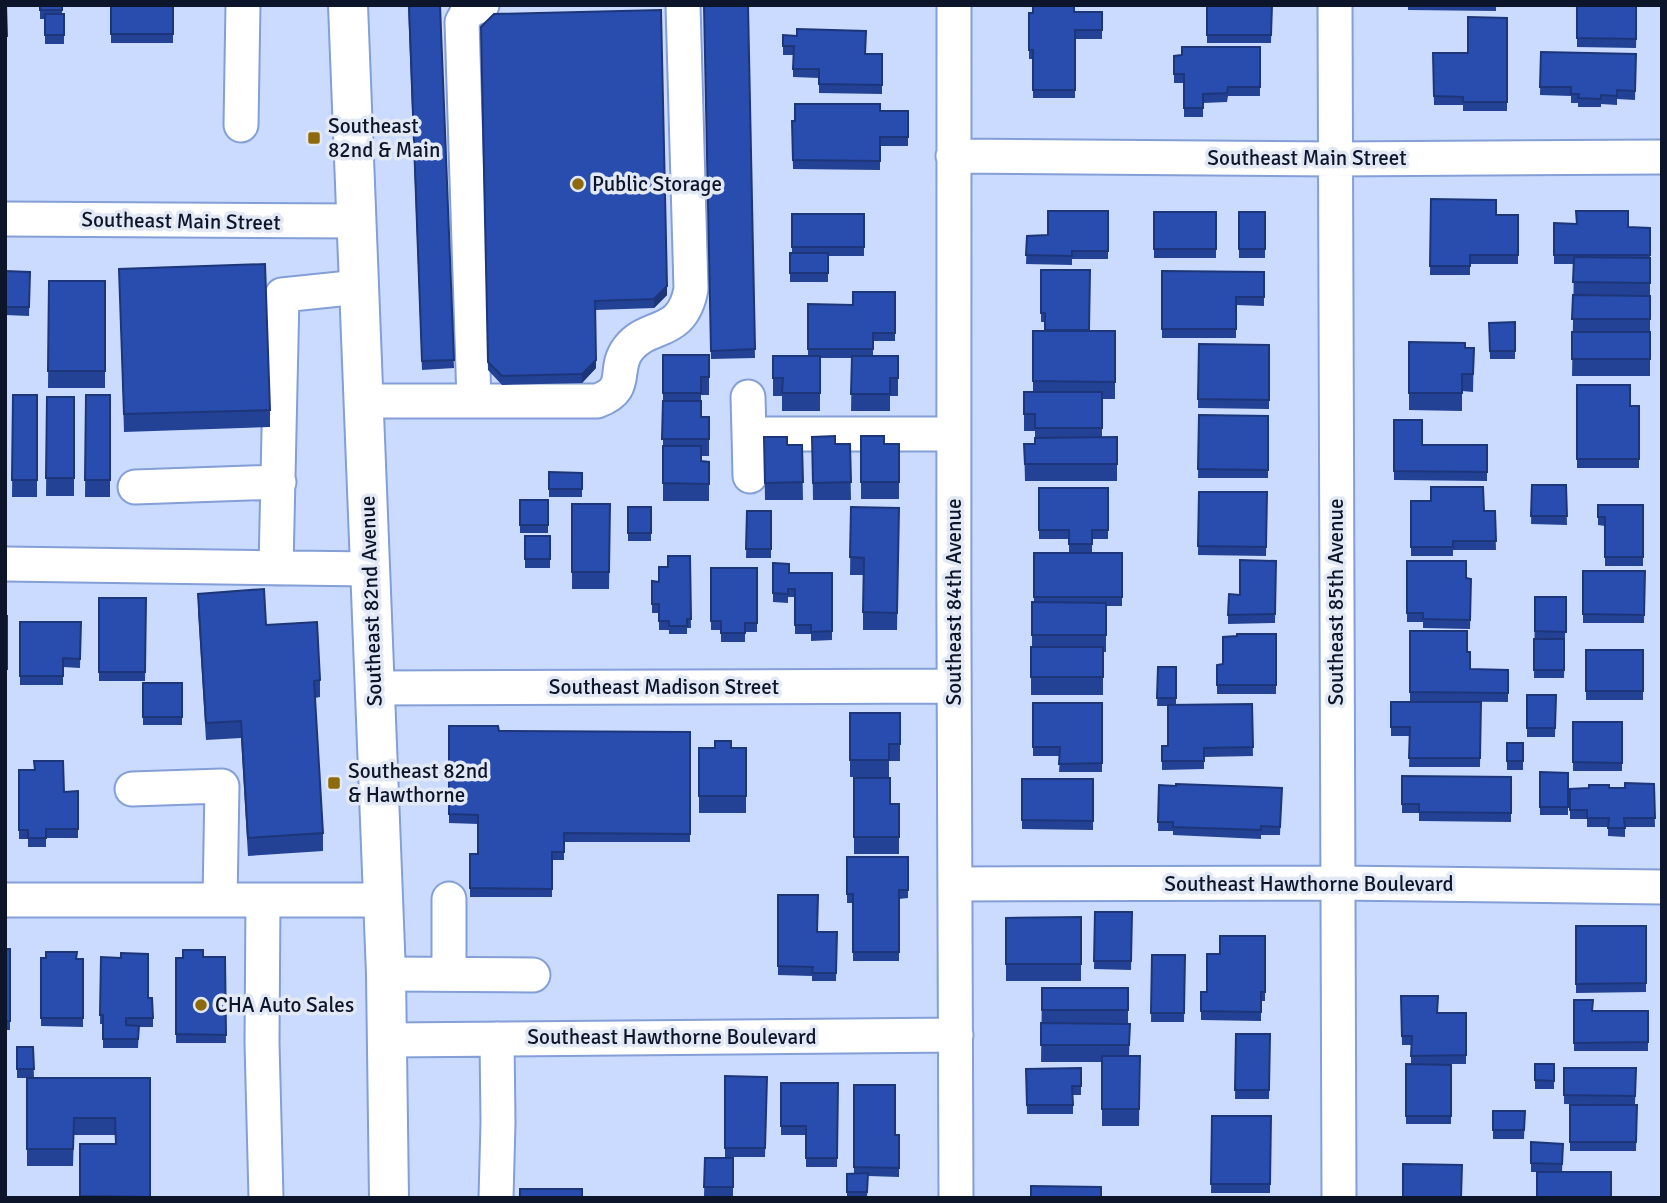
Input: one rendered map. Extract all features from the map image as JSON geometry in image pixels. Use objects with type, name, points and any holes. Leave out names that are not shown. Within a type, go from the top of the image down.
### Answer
[{"type":"main road","name":"Southeast 82nd Avenue","points":[[348,5],[386,974],[389,1198]]},
{"type":"street","points":[[241,125],[243,5]]},
{"type":"street","points":[[474,401],[462,22],[468,11],[482,5]]},
{"type":"street","points":[[363,401],[597,401],[615,391],[620,382],[625,352],[636,340],[667,326],[688,307],[691,289],[683,5]]},
{"type":"street","name":"Southeast 84th Avenue","points":[[954,5],[953,686],[956,1198]]},
{"type":"street","name":"Southeast 85th Avenue","points":[[1335,5],[1339,1198]]},
{"type":"street","name":"Southeast Main Street","points":[[953,156],[1662,158]]},
{"type":"street","name":"Southeast Main Street","points":[[5,219],[356,221]]},
{"type":"street","points":[[276,568],[282,295],[359,287]]},
{"type":"street","points":[[748,397],[750,476]]},
{"type":"street","points":[[750,434],[953,434]]},
{"type":"street","points":[[135,487],[279,481]]},
{"type":"street","points":[[5,564],[370,569]]},
{"type":"street","name":"Southeast Madison Street","points":[[374,688],[953,686]]},
{"type":"street","points":[[132,789],[222,786],[220,900]]},
{"type":"street","name":"Southeast Hawthorne Boulevard","points":[[956,884],[1336,883],[1662,887]]},
{"type":"street","points":[[449,899],[449,974]]},
{"type":"street","points":[[5,900],[383,900]]},
{"type":"street","points":[[263,900],[262,1043],[266,1198]]},
{"type":"street","points":[[386,974],[533,975]]},
{"type":"street","name":"Southeast Hawthorne Boulevard","points":[[388,1040],[956,1035]]},
{"type":"street","points":[[496,1039],[496,1198]]},
{"type":"building","points":[[6,5],[7,36],[5,36]]},
{"type":"building","points":[[40,5],[62,5],[62,10],[40,10]]},
{"type":"building","points":[[111,5],[173,5],[173,34],[111,34]]},
{"type":"building","points":[[409,5],[440,5],[454,360],[422,361]]},
{"type":"building","points":[[704,5],[748,5],[755,349],[711,351]]},
{"type":"building","points":[[1033,5],[1074,5],[1074,12],[1102,12],[1102,30],[1075,30],[1075,90],[1033,90],[1029,13],[1033,13]]},
{"type":"building","points":[[1207,5],[1272,5],[1271,35],[1207,35]]},
{"type":"building","points":[[1577,5],[1636,5],[1636,39],[1577,38]]},
{"type":"building","points":[[661,10],[667,286],[654,299],[595,301],[596,360],[582,374],[502,376],[488,362],[481,27],[494,14]]},
{"type":"building","points":[[45,14],[64,14],[64,35],[45,35]]},
{"type":"building","points":[[1468,17],[1507,18],[1507,102],[1463,102],[1463,97],[1434,96],[1433,53],[1468,53]]},
{"type":"building","points":[[797,29],[866,31],[865,54],[882,54],[882,85],[819,84],[819,69],[793,69],[794,46],[783,46],[783,35],[797,36]]},
{"type":"building","points":[[1182,47],[1260,47],[1260,87],[1228,87],[1227,93],[1203,94],[1203,108],[1184,108],[1184,74],[1174,74],[1174,56],[1182,55]]},
{"type":"building","points":[[1541,52],[1636,54],[1635,91],[1617,90],[1617,96],[1601,95],[1601,99],[1578,98],[1579,94],[1571,94],[1571,87],[1540,87]]},
{"type":"building","points":[[795,104],[880,104],[880,111],[908,111],[908,137],[880,137],[880,161],[793,160],[792,121],[795,121]]},
{"type":"building","points":[[1431,199],[1496,200],[1496,215],[1518,215],[1518,255],[1470,255],[1470,266],[1430,266]]},
{"type":"building","points":[[1048,211],[1108,211],[1108,251],[1072,251],[1072,256],[1026,255],[1027,236],[1048,235]]},
{"type":"building","points":[[1576,211],[1628,211],[1628,227],[1650,228],[1650,255],[1554,255],[1554,223],[1577,224]]},
{"type":"building","points":[[1154,212],[1216,212],[1216,249],[1154,249]]},
{"type":"building","points":[[1239,212],[1265,212],[1265,249],[1239,249]]},
{"type":"building","points":[[792,214],[864,214],[864,247],[792,247]]},
{"type":"building","points":[[790,253],[828,253],[828,273],[790,273]]},
{"type":"building","points":[[1574,257],[1650,258],[1650,283],[1573,282]]},
{"type":"building","points":[[265,264],[270,410],[124,414],[119,269]]},
{"type":"building","points":[[1041,270],[1090,270],[1089,330],[1045,330],[1045,313],[1041,313]]},
{"type":"building","points":[[5,271],[30,272],[29,307],[5,307]]},
{"type":"building","points":[[1162,271],[1264,272],[1264,297],[1236,297],[1236,329],[1162,329]]},
{"type":"building","points":[[49,281],[105,281],[105,371],[48,371]]},
{"type":"building","points":[[853,292],[895,292],[895,333],[873,333],[873,349],[808,349],[808,304],[853,305]]},
{"type":"building","points":[[1573,295],[1650,296],[1650,319],[1572,319]]},
{"type":"building","points":[[1515,322],[1515,351],[1490,351],[1489,323]]},
{"type":"building","points":[[1033,331],[1115,331],[1115,382],[1033,381]]},
{"type":"building","points":[[1572,332],[1650,332],[1650,359],[1572,359]]},
{"type":"building","points":[[1409,342],[1465,343],[1465,348],[1474,348],[1473,374],[1462,374],[1462,393],[1409,393]]},
{"type":"building","points":[[1199,344],[1269,345],[1269,400],[1198,399]]},
{"type":"building","points":[[663,355],[709,355],[709,377],[701,377],[701,393],[663,393]]},
{"type":"building","points":[[773,356],[820,356],[820,393],[782,393],[783,378],[773,378]]},
{"type":"building","points":[[852,356],[898,356],[898,378],[890,378],[890,394],[851,394]]},
{"type":"building","points":[[1577,385],[1630,385],[1630,406],[1639,406],[1639,459],[1577,459]]},
{"type":"building","points":[[1024,392],[1102,392],[1102,428],[1035,428],[1035,414],[1024,414]]},
{"type":"building","points":[[13,395],[37,395],[37,480],[12,480]]},
{"type":"building","points":[[86,395],[110,395],[110,480],[85,480]]},
{"type":"building","points":[[47,397],[74,397],[74,478],[46,478]]},
{"type":"building","points":[[663,401],[701,401],[701,417],[709,417],[709,439],[662,439]]},
{"type":"building","points":[[1199,415],[1268,416],[1268,470],[1198,469]]},
{"type":"building","points":[[1394,420],[1422,420],[1422,445],[1487,445],[1487,472],[1394,471]]},
{"type":"building","points":[[835,436],[835,444],[850,444],[851,482],[813,483],[812,437]]},
{"type":"building","points":[[861,436],[884,436],[884,444],[899,444],[899,482],[861,482]]},
{"type":"building","points":[[764,437],[787,437],[787,445],[802,445],[803,482],[765,483]]},
{"type":"building","points":[[1117,437],[1117,464],[1025,464],[1024,444],[1035,444],[1035,438]]},
{"type":"building","points":[[663,446],[701,446],[701,461],[709,462],[709,484],[663,483]]},
{"type":"building","points":[[549,472],[582,473],[582,489],[549,489]]},
{"type":"building","points":[[1532,485],[1566,485],[1567,516],[1531,516]]},
{"type":"building","points":[[1431,487],[1483,487],[1484,511],[1495,511],[1496,541],[1453,541],[1453,547],[1411,547],[1411,501],[1431,501]]},
{"type":"building","points":[[1039,488],[1108,488],[1108,530],[1092,530],[1092,544],[1069,544],[1069,530],[1039,530]]},
{"type":"building","points":[[1199,492],[1267,492],[1266,547],[1198,546]]},
{"type":"building","points":[[520,500],[548,500],[548,525],[520,525]]},
{"type":"building","points":[[572,504],[610,504],[609,572],[572,572]]},
{"type":"building","points":[[1598,505],[1643,505],[1643,557],[1605,557],[1605,517],[1598,517]]},
{"type":"building","points":[[628,507],[651,507],[651,533],[628,533]]},
{"type":"building","points":[[851,507],[899,508],[897,613],[863,612],[864,558],[850,557]]},
{"type":"building","points":[[747,511],[771,511],[771,549],[746,549]]},
{"type":"building","points":[[525,536],[550,536],[550,559],[525,559]]},
{"type":"building","points":[[1034,553],[1122,553],[1122,597],[1034,597]]},
{"type":"building","points":[[668,556],[690,556],[691,619],[687,619],[687,626],[669,626],[669,621],[659,621],[659,604],[652,604],[652,581],[659,582],[659,567],[668,567]]},
{"type":"building","points":[[1240,560],[1276,561],[1275,614],[1228,615],[1229,594],[1240,595]]},
{"type":"building","points":[[1407,561],[1466,561],[1466,578],[1471,579],[1470,620],[1423,619],[1423,613],[1407,613]]},
{"type":"building","points":[[773,563],[789,564],[789,573],[832,573],[832,631],[811,632],[811,625],[795,625],[795,589],[788,589],[788,594],[773,593]]},
{"type":"building","points":[[711,568],[757,568],[757,623],[745,623],[745,633],[721,633],[721,621],[711,621]]},
{"type":"building","points":[[1583,571],[1645,571],[1644,615],[1583,614]]},
{"type":"building","points":[[264,589],[266,625],[317,622],[320,680],[314,681],[323,833],[248,838],[241,721],[206,723],[198,594]]},
{"type":"building","points":[[1535,597],[1566,597],[1566,632],[1535,631]]},
{"type":"building","points":[[99,598],[146,598],[145,672],[99,672]]},
{"type":"building","points":[[1032,602],[1106,603],[1106,635],[1032,635]]},
{"type":"building","points":[[7,616],[7,669],[5,669]]},
{"type":"building","points":[[20,622],[81,622],[80,659],[63,658],[63,676],[20,676]]},
{"type":"building","points":[[1410,631],[1467,631],[1470,669],[1508,670],[1508,693],[1410,692]]},
{"type":"building","points":[[1237,634],[1276,634],[1276,685],[1217,685],[1217,665],[1223,664],[1223,637]]},
{"type":"building","points":[[1534,639],[1564,639],[1564,670],[1534,670]]},
{"type":"building","points":[[1031,647],[1103,647],[1103,677],[1031,677]]},
{"type":"building","points":[[1586,650],[1643,650],[1643,691],[1586,691]]},
{"type":"building","points":[[1158,667],[1176,667],[1176,698],[1157,698]]},
{"type":"building","points":[[143,683],[182,683],[182,717],[143,717]]},
{"type":"building","points":[[1527,695],[1556,695],[1555,728],[1527,728]]},
{"type":"building","points":[[1391,702],[1481,702],[1480,758],[1409,758],[1410,727],[1391,727]]},
{"type":"building","points":[[1033,703],[1102,703],[1102,763],[1059,764],[1060,747],[1033,747]]},
{"type":"building","points":[[1252,704],[1253,747],[1204,748],[1204,761],[1162,761],[1162,746],[1168,746],[1168,705]]},
{"type":"building","points":[[850,713],[900,713],[900,744],[889,744],[889,760],[850,760]]},
{"type":"building","points":[[1573,722],[1622,722],[1622,763],[1573,762]]},
{"type":"building","points":[[449,726],[498,726],[499,731],[690,732],[690,834],[564,833],[564,852],[552,852],[552,889],[470,888],[470,854],[478,854],[478,815],[449,814]]},
{"type":"building","points":[[715,741],[731,741],[731,748],[746,748],[746,796],[699,796],[699,748],[715,748]]},
{"type":"building","points":[[1507,743],[1523,743],[1523,761],[1507,761]]},
{"type":"building","points":[[34,761],[63,761],[64,792],[78,791],[78,829],[46,829],[46,838],[28,838],[28,830],[19,830],[19,770],[35,770]]},
{"type":"building","points":[[1540,772],[1568,773],[1568,807],[1540,807]]},
{"type":"building","points":[[1402,776],[1511,777],[1511,813],[1419,812],[1419,804],[1402,804]]},
{"type":"building","points":[[854,778],[890,778],[890,804],[899,804],[899,837],[854,837]]},
{"type":"building","points":[[1022,779],[1093,779],[1093,821],[1022,820]]},
{"type":"building","points":[[1625,783],[1654,784],[1655,818],[1624,818],[1625,828],[1608,828],[1609,818],[1587,818],[1587,810],[1570,810],[1570,789],[1589,788],[1589,785],[1625,788]]},
{"type":"building","points":[[1159,785],[1282,788],[1280,827],[1261,826],[1261,830],[1173,827],[1173,822],[1158,822]]},
{"type":"building","points":[[847,857],[908,857],[908,890],[899,890],[899,952],[853,952],[853,894],[847,894]]},
{"type":"building","points":[[778,895],[818,895],[817,932],[837,932],[836,973],[812,973],[813,967],[778,966]]},
{"type":"building","points":[[1095,912],[1132,912],[1131,961],[1094,961]]},
{"type":"building","points":[[1081,917],[1081,964],[1006,964],[1006,918]]},
{"type":"building","points":[[1576,926],[1646,926],[1646,983],[1576,984]]},
{"type":"building","points":[[1220,936],[1265,936],[1265,992],[1261,992],[1261,1012],[1201,1011],[1201,992],[1207,992],[1207,954],[1220,954]]},
{"type":"building","points":[[5,949],[10,949],[10,1021],[5,1021]]},
{"type":"building","name":"CHA Auto Sales","points":[[183,950],[203,950],[203,957],[225,957],[226,1035],[176,1034],[176,958],[183,958]]},
{"type":"building","points":[[46,952],[77,952],[76,959],[83,959],[83,1018],[41,1018],[41,958],[46,958]]},
{"type":"building","points":[[121,953],[148,954],[148,998],[152,998],[153,1018],[126,1018],[126,1025],[139,1026],[138,1039],[103,1039],[103,1015],[100,1015],[101,957],[121,958]]},
{"type":"building","points":[[1152,955],[1185,955],[1184,1013],[1151,1013]]},
{"type":"building","points":[[1042,988],[1128,988],[1128,1010],[1042,1010]]},
{"type":"building","points":[[1401,996],[1438,996],[1437,1013],[1466,1013],[1466,1055],[1411,1056],[1412,1036],[1402,1036]]},
{"type":"building","points":[[1574,1000],[1593,1000],[1592,1011],[1648,1011],[1648,1042],[1574,1043]]},
{"type":"building","points":[[1041,1023],[1130,1024],[1129,1045],[1041,1045]]},
{"type":"building","points":[[1236,1034],[1270,1034],[1269,1090],[1235,1090]]},
{"type":"building","points":[[17,1047],[33,1047],[34,1069],[17,1069]]},
{"type":"building","points":[[1102,1056],[1140,1056],[1139,1109],[1102,1109]]},
{"type":"building","points":[[1406,1064],[1451,1065],[1451,1116],[1406,1116]]},
{"type":"building","points":[[1535,1064],[1554,1064],[1554,1081],[1535,1080]]},
{"type":"building","points":[[1081,1068],[1081,1086],[1072,1086],[1073,1105],[1027,1105],[1026,1069]]},
{"type":"building","points":[[1564,1068],[1636,1068],[1635,1096],[1564,1095]]},
{"type":"building","points":[[725,1076],[767,1077],[765,1148],[725,1148]]},
{"type":"building","points":[[27,1078],[150,1078],[150,1197],[80,1196],[80,1144],[116,1144],[115,1118],[74,1118],[73,1149],[27,1149]]},
{"type":"building","points":[[781,1083],[838,1083],[837,1158],[806,1158],[806,1126],[781,1126]]},
{"type":"building","points":[[854,1085],[895,1085],[895,1135],[899,1135],[899,1168],[854,1167]]},
{"type":"building","points":[[1570,1105],[1637,1105],[1636,1142],[1570,1142]]},
{"type":"building","points":[[1493,1111],[1525,1111],[1524,1130],[1493,1130]]},
{"type":"building","points":[[1212,1116],[1271,1116],[1270,1184],[1211,1184]]},
{"type":"building","points":[[1531,1142],[1563,1144],[1562,1164],[1531,1163]]},
{"type":"building","points":[[705,1158],[733,1158],[733,1187],[704,1187]]},
{"type":"building","points":[[1403,1164],[1462,1165],[1461,1198],[1403,1198]]},
{"type":"building","points":[[1537,1172],[1611,1172],[1611,1198],[1537,1198]]},
{"type":"building","points":[[868,1173],[867,1192],[847,1192],[847,1174]]},
{"type":"building","points":[[1031,1186],[1101,1187],[1101,1198],[1031,1198]]},
{"type":"building","points":[[520,1189],[582,1189],[582,1198],[520,1198]]},
{"type":"place","name":"Southeast 82nd & Main","points":[[314,138]]},
{"type":"place","name":"Public Storage","points":[[578,184]]},
{"type":"place","name":"Southeast 82nd & Hawthorne","points":[[334,783]]},
{"type":"place","name":"CHA Auto Sales","points":[[201,1005]]}]
